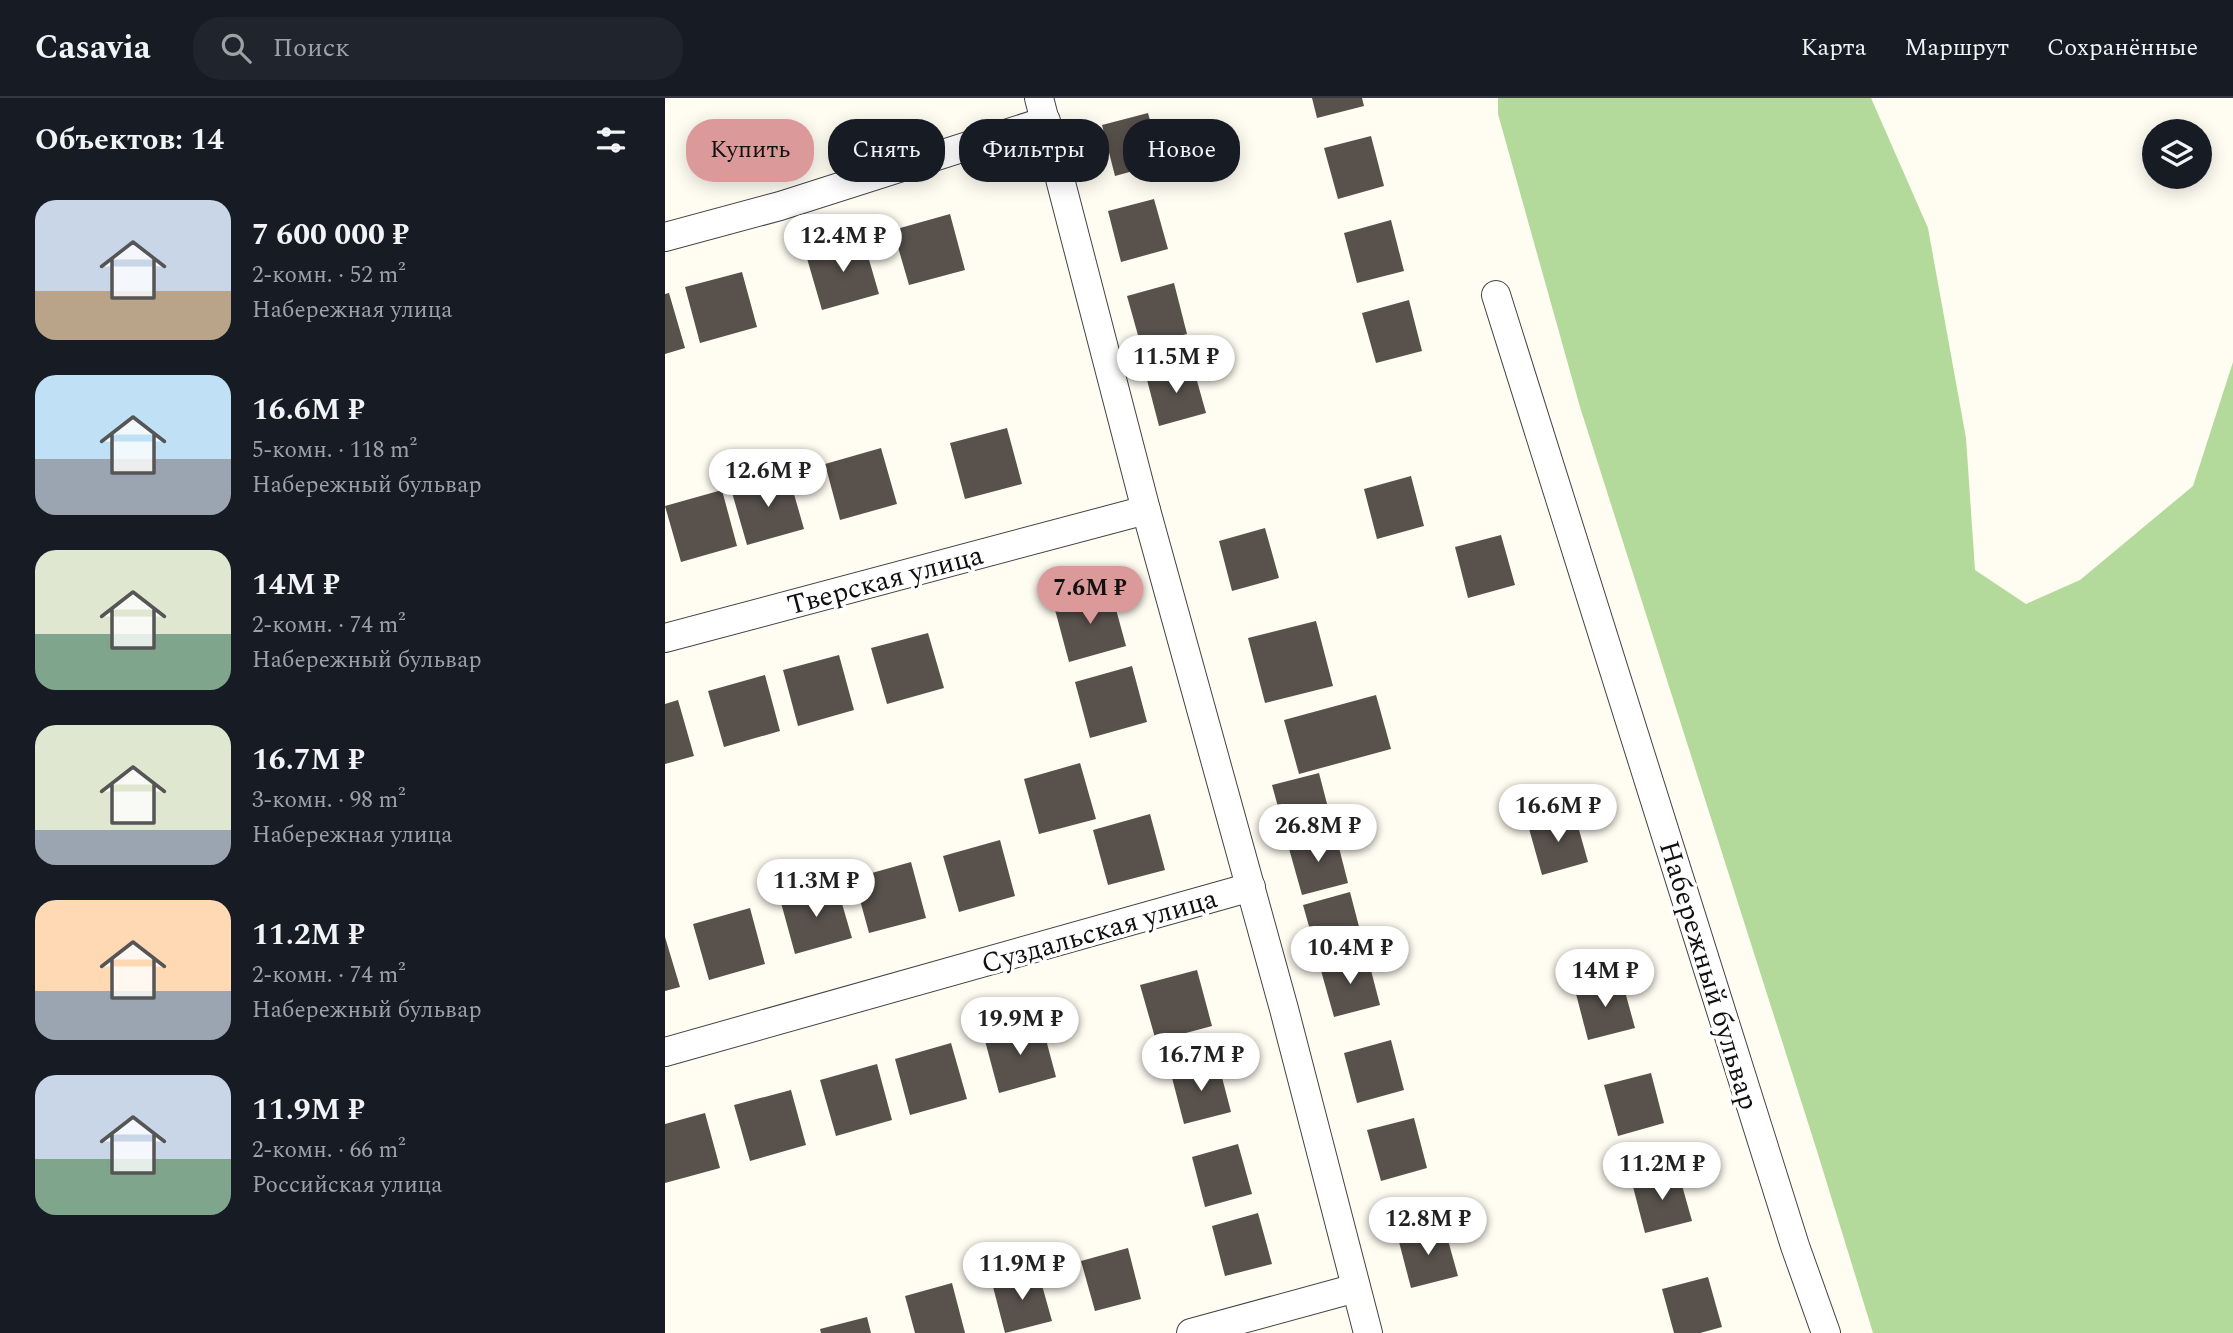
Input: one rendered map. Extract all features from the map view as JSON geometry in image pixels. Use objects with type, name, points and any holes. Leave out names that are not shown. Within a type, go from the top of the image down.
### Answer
[{"type":"street","points":[[665,237],[780,206],[1043,110],[1146,510],[1251,887],[1368,1333]]},
{"type":"street","name":"Набережный бульвар","points":[[1496,295],[1787,1219],[1826,1333]]},
{"type":"street","name":"Тверская улица","points":[[665,638],[1146,510]]},
{"type":"street","name":"Суздальская улица","points":[[665,1052],[1251,887]]},
{"type":"street","points":[[1191,1333],[1356,1287]]},
{"type":"green space","points":[[1498,98],[1871,98],[1928,228],[1966,438],[1975,570],[2026,604],[2080,580],[2193,486],[2233,362],[2233,1333],[1873,1333],[1580,407],[1498,114]]},
{"type":"building","points":[[1312,98],[1362,98],[1364,106],[1317,118]]},
{"type":"building","points":[[1148,113],[1150,119],[1125,119]]},
{"type":"building","points":[[1123,120],[1123,174],[1115,176],[1109,152],[1109,123]]},
{"type":"building","points":[[1371,136],[1384,186],[1338,199],[1324,148]]},
{"type":"building","points":[[1154,199],[1168,249],[1121,262],[1108,211]]},
{"type":"building","points":[[950,214],[965,270],[909,285],[893,230]]},
{"type":"building","points":[[1391,220],[1404,271],[1357,283],[1344,233]]},
{"type":"building","points":[[863,239],[879,294],[822,310],[806,255]]},
{"type":"building","points":[[742,272],[757,327],[700,343],[685,287]]},
{"type":"building","points":[[1174,283],[1187,334],[1141,346],[1127,296]]},
{"type":"building","points":[[669,293],[685,348],[665,354],[665,294]]},
{"type":"building","points":[[1409,300],[1422,351],[1376,363],[1362,313]]},
{"type":"building","points":[[1192,363],[1206,413],[1159,426],[1146,376]]},
{"type":"building","points":[[1007,428],[1022,484],[965,499],[950,443]]},
{"type":"building","points":[[881,448],[897,504],[840,520],[825,464]]},
{"type":"building","points":[[788,473],[804,529],[747,545],[731,489]]},
{"type":"building","points":[[1411,476],[1424,526],[1377,539],[1364,489]]},
{"type":"building","points":[[722,490],[737,546],[681,562],[665,506]]},
{"type":"building","points":[[1265,528],[1279,578],[1232,591],[1219,541]]},
{"type":"building","points":[[1501,535],[1515,585],[1468,598],[1455,547]]},
{"type":"building","points":[[1111,591],[1126,646],[1069,662],[1054,606]]},
{"type":"building","points":[[1316,621],[1333,686],[1265,703],[1248,638]]},
{"type":"building","points":[[928,633],[944,688],[887,704],[871,648]]},
{"type":"building","points":[[839,655],[854,710],[798,726],[783,670]]},
{"type":"building","points":[[1132,666],[1147,722],[1090,738],[1075,682]]},
{"type":"building","points":[[765,675],[780,731],[724,747],[708,691]]},
{"type":"building","points":[[1376,695],[1391,749],[1299,774],[1284,720]]},
{"type":"building","points":[[678,700],[694,756],[665,764],[665,704]]},
{"type":"building","points":[[1080,763],[1096,819],[1039,834],[1024,779]]},
{"type":"building","points":[[1319,773],[1332,823],[1286,836],[1272,785]]},
{"type":"building","points":[[1574,812],[1588,862],[1542,875],[1528,825]]},
{"type":"building","points":[[1150,814],[1165,870],[1108,885],[1093,830]]},
{"type":"building","points":[[1335,832],[1348,883],[1302,895],[1288,845]]},
{"type":"building","points":[[1000,840],[1015,896],[959,912],[943,856]]},
{"type":"building","points":[[911,862],[926,918],[869,933],[854,878]]},
{"type":"building","points":[[836,883],[852,938],[795,954],[780,899]]},
{"type":"building","points":[[1350,892],[1363,942],[1317,955],[1303,905]]},
{"type":"building","points":[[750,908],[765,964],[709,980],[693,924]]},
{"type":"building","points":[[665,937],[680,987],[665,991]]},
{"type":"building","points":[[1367,955],[1380,1005],[1334,1017],[1320,967]]},
{"type":"building","points":[[1197,970],[1212,1026],[1156,1041],[1140,985]]},
{"type":"building","points":[[1621,977],[1635,1028],[1588,1040],[1575,990]]},
{"type":"building","points":[[1041,1021],[1056,1077],[999,1093],[984,1037]]},
{"type":"building","points":[[1391,1040],[1404,1090],[1357,1103],[1344,1053]]},
{"type":"building","points":[[951,1043],[967,1099],[910,1115],[895,1059]]},
{"type":"building","points":[[1218,1062],[1231,1112],[1184,1124],[1171,1074]]},
{"type":"building","points":[[877,1064],[892,1120],[836,1136],[820,1080]]},
{"type":"building","points":[[1651,1073],[1664,1123],[1618,1136],[1604,1085]]},
{"type":"building","points":[[791,1090],[806,1145],[750,1161],[734,1105]]},
{"type":"building","points":[[705,1113],[720,1168],[665,1183],[665,1124]]},
{"type":"building","points":[[1414,1118],[1427,1168],[1381,1181],[1367,1130]]},
{"type":"building","points":[[1238,1144],[1252,1194],[1205,1207],[1192,1157]]},
{"type":"building","points":[[1678,1171],[1692,1221],[1645,1233],[1632,1183]]},
{"type":"building","points":[[1258,1213],[1272,1264],[1225,1276],[1212,1226]]},
{"type":"building","points":[[1444,1226],[1458,1276],[1411,1288],[1398,1238]]},
{"type":"building","points":[[1128,1248],[1141,1299],[1095,1311],[1081,1261]]},
{"type":"building","points":[[1038,1271],[1052,1321],[1005,1333],[992,1283]]},
{"type":"building","points":[[1708,1277],[1722,1327],[1700,1333],[1674,1333],[1662,1289]]},
{"type":"building","points":[[952,1283],[965,1333],[915,1333],[905,1296]]},
{"type":"building","points":[[867,1317],[871,1333],[821,1333],[820,1329]]}]
